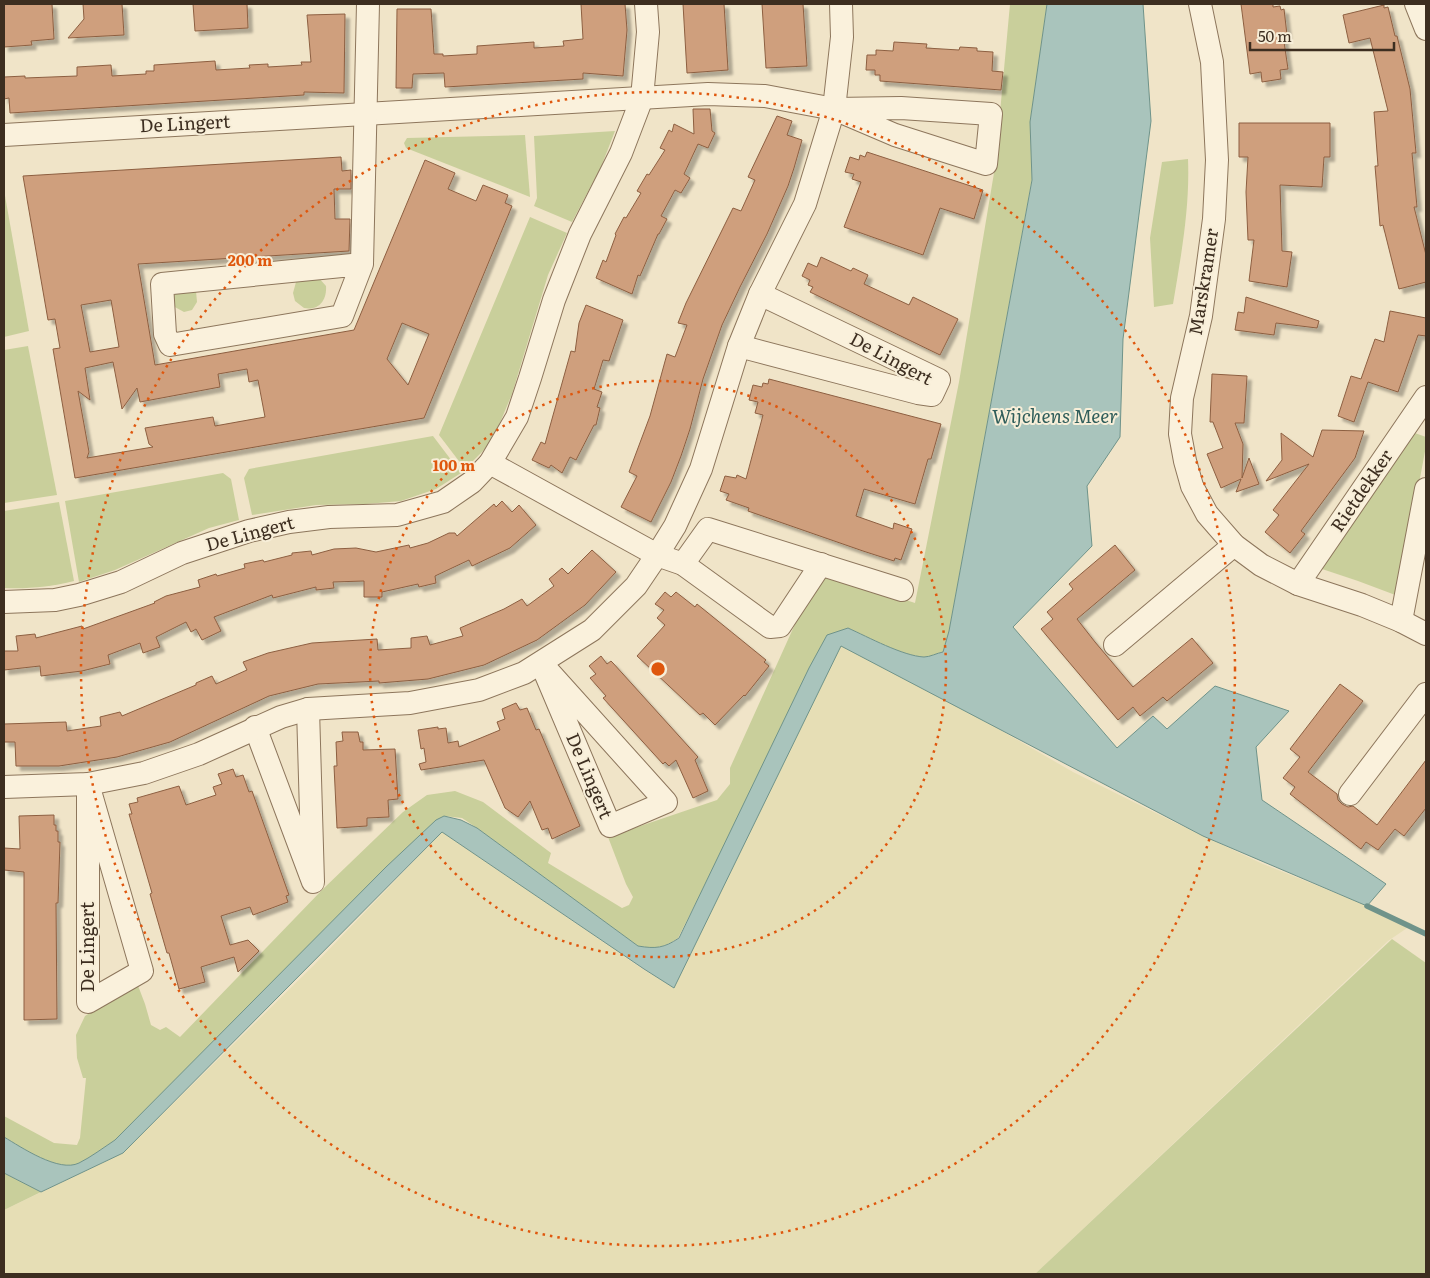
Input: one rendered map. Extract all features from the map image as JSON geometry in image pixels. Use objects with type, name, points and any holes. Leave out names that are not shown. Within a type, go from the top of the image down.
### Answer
[{"type":"street","points":[[362,264],[162,284],[165,334],[170,345],[342,316],[362,264],[368,4]]},
{"type":"street","name":"De Lingert","points":[[4,602],[55,600],[79,595],[121,582],[182,553],[249,531],[329,517],[398,515],[443,502],[472,482],[490,463],[516,417],[554,300],[573,250],[621,153],[642,98],[648,32],[646,4]]},
{"type":"street","points":[[4,787],[88,784],[144,773],[199,754],[281,716],[308,709],[374,706],[420,701],[479,690],[524,673],[592,630],[636,586],[657,556],[675,526],[701,469],[739,346],[760,294],[805,204],[834,109],[842,37],[840,4]]},
{"type":"street","name":"Marskramer","points":[[1200,4],[1212,62],[1217,160],[1214,219],[1201,316],[1182,398],[1180,434],[1192,486],[1207,514],[1234,544],[1261,565],[1298,584],[1362,605],[1401,621],[1426,634]]},
{"type":"street","points":[[1416,4],[1426,29]]},
{"type":"street","name":"De Lingert","points":[[4,135],[708,94],[765,96],[834,109],[901,108],[991,114],[986,164],[895,134],[834,109]]},
{"type":"street","name":"De Lingert","points":[[739,346],[918,394],[932,395],[940,380],[760,294]]},
{"type":"street","name":"Rietdekker","points":[[1298,584],[1423,409]]},
{"type":"street","points":[[490,463],[657,556],[683,564],[770,627],[780,626],[821,564]]},
{"type":"street","points":[[1401,621],[1426,490]]},
{"type":"street","points":[[683,564],[708,529],[902,590]]},
{"type":"street","points":[[1115,645],[1234,544]]},
{"type":"street","name":"De Lingert","points":[[541,663],[554,678],[666,802],[610,826],[541,663]]},
{"type":"street","points":[[1350,794],[1426,694]]},
{"type":"street","points":[[255,728],[312,882],[308,709]]},
{"type":"street","name":"De Lingert","points":[[88,784],[142,971],[88,1002],[88,834],[88,784]]},
{"type":"shaded area","points":[[840,644],[969,712],[1073,772],[1178,824],[1263,864],[1413,924],[1388,941],[1035,1274],[4,1274],[4,1210],[123,1153],[314,965],[442,832],[641,968],[674,988]]},
{"type":"green space","points":[[1010,4],[1047,4],[1030,122],[1032,179],[949,631],[943,652],[926,657],[916,656],[886,646],[848,628],[725,845],[678,938],[668,944],[659,947],[638,946],[477,828],[462,818],[444,816],[115,1140],[84,1161],[71,1165],[61,1165],[40,1158],[4,1137],[4,1116],[54,1143],[77,1145],[80,1138],[86,1078],[83,1078],[77,1058],[76,1035],[85,1016],[137,983],[151,1025],[160,1030],[166,1027],[180,1037],[322,890],[403,812],[427,795],[455,791],[483,802],[551,853],[548,863],[622,908],[629,905],[633,897],[608,837],[717,800],[730,784],[730,768],[819,571],[915,603],[959,382],[995,167]]},
{"type":"green space","points":[[615,131],[601,167],[572,222],[534,206],[537,198],[534,136]]},
{"type":"green space","points":[[525,135],[530,197],[406,148],[404,143],[407,138]]},
{"type":"green space","points":[[1188,159],[1188,196],[1173,304],[1154,307],[1150,238],[1162,162]]},
{"type":"green space","points":[[4,190],[29,331],[4,337]]},
{"type":"green space","points":[[530,217],[567,233],[548,275],[512,394],[497,430],[485,449],[465,469],[439,435]]},
{"type":"green space","points":[[318,277],[326,286],[325,296],[318,306],[304,308],[295,301],[293,293],[296,282]]},
{"type":"green space","points":[[196,291],[197,302],[192,310],[184,312],[173,306],[170,295]]},
{"type":"green space","points":[[28,346],[57,495],[4,503],[4,350]]},
{"type":"green space","points":[[1412,432],[1426,437],[1426,446],[1398,596],[1319,568]]},
{"type":"green space","points":[[433,436],[461,473],[436,489],[401,501],[316,505],[252,515],[244,478],[249,469]]},
{"type":"green space","points":[[223,473],[231,479],[239,520],[209,528],[115,570],[79,582],[65,501]]},
{"type":"green space","points":[[59,502],[74,581],[39,587],[4,588],[4,511]]},
{"type":"green space","points":[[1392,939],[1426,963],[1426,1274],[1035,1274]]},
{"type":"green space","points":[[4,1173],[41,1192],[4,1210]]},
{"type":"water","name":"Wijchens Meer","points":[[1047,4],[1143,4],[1151,121],[1123,339],[1120,437],[1087,486],[1092,546],[1013,627],[1117,748],[1153,716],[1167,729],[1215,686],[1289,711],[1256,747],[1262,800],[1386,884],[1367,906],[1203,836],[841,646],[674,988],[442,832],[123,1153],[41,1192],[4,1173],[4,1137],[40,1158],[61,1165],[71,1165],[84,1161],[115,1140],[386,867],[436,820],[444,816],[461,820],[477,828],[638,946],[660,947],[674,941],[679,938],[809,668],[827,635],[848,628],[886,646],[916,656],[926,657],[943,652],[949,631],[1032,180],[1030,122]]},
{"type":"building","points":[[4,4],[52,4],[54,39],[31,41],[32,45],[4,47]]},
{"type":"building","points":[[83,4],[122,4],[124,35],[68,38],[84,19]]},
{"type":"building","points":[[193,4],[247,4],[248,28],[195,31]]},
{"type":"building","points":[[581,4],[625,4],[627,30],[623,76],[583,73],[583,79],[445,87],[444,73],[413,74],[412,88],[396,88],[397,9],[431,9],[434,54],[443,54],[443,56],[477,54],[477,46],[534,42],[534,48],[564,46],[563,41],[583,39]]},
{"type":"building","points":[[683,4],[724,4],[728,70],[687,73]]},
{"type":"building","points":[[762,4],[803,4],[807,66],[766,68]]},
{"type":"building","points":[[1241,4],[1273,4],[1273,7],[1280,6],[1281,10],[1284,9],[1287,35],[1283,35],[1288,69],[1280,70],[1281,79],[1262,82],[1261,72],[1250,74]]},
{"type":"building","points":[[1384,5],[1384,8],[1388,7],[1395,36],[1397,36],[1410,89],[1416,153],[1412,153],[1417,207],[1414,207],[1426,255],[1426,282],[1399,289],[1383,225],[1380,226],[1375,166],[1378,166],[1374,112],[1388,111],[1370,38],[1349,43],[1343,15]]},
{"type":"building","points":[[345,14],[344,93],[304,92],[304,95],[10,113],[9,98],[4,99],[4,77],[77,76],[77,67],[111,65],[112,76],[146,74],[146,71],[154,71],[154,65],[215,61],[216,70],[250,68],[249,65],[268,64],[268,67],[302,65],[301,62],[311,62],[307,15]]},
{"type":"building","points":[[894,42],[927,44],[926,48],[959,50],[960,47],[977,48],[977,51],[993,52],[992,71],[1003,72],[1001,90],[880,81],[880,75],[875,75],[875,70],[866,70],[867,55],[876,55],[876,50],[893,51]]},
{"type":"building","points":[[693,109],[710,109],[712,131],[715,133],[708,148],[698,144],[684,174],[690,178],[681,193],[675,190],[661,216],[667,219],[658,234],[640,276],[638,275],[632,294],[596,278],[603,260],[606,262],[615,234],[624,217],[626,218],[641,193],[637,191],[665,150],[660,148],[669,130],[672,132],[674,124],[694,134]]},
{"type":"building","points":[[777,116],[792,121],[787,135],[802,140],[794,168],[767,234],[722,325],[703,379],[681,456],[671,482],[651,522],[621,507],[637,476],[629,472],[650,416],[667,354],[675,357],[687,325],[678,323],[686,303],[733,208],[741,211],[755,180],[748,177]]},
{"type":"building","points":[[1239,123],[1330,123],[1330,157],[1324,157],[1322,187],[1280,185],[1282,251],[1292,252],[1287,287],[1249,281],[1254,240],[1248,240],[1246,192],[1248,157],[1239,157]]},
{"type":"building","points":[[867,152],[983,190],[974,219],[940,208],[923,255],[844,227],[861,182],[852,179],[854,174],[845,172],[850,157],[859,160],[860,155],[865,157]]},
{"type":"building","points":[[341,157],[342,171],[351,170],[351,189],[334,189],[335,219],[350,219],[349,251],[138,264],[155,365],[354,330],[425,160],[455,173],[448,189],[476,201],[483,185],[508,195],[505,203],[512,206],[424,418],[75,478],[53,349],[60,348],[55,319],[48,320],[23,176]],"holes":[[[111,300],[119,347],[90,352],[81,305]],[[402,323],[429,334],[408,385],[387,359]],[[113,362],[122,409],[137,388],[140,402],[220,387],[218,374],[247,369],[249,382],[258,380],[265,417],[215,426],[213,417],[145,428],[149,444],[153,447],[87,458],[89,452],[78,391],[90,400],[85,368]]]},
{"type":"building","points":[[821,257],[851,271],[853,268],[868,275],[864,284],[909,305],[913,297],[958,319],[940,355],[810,292],[813,287],[808,285],[810,280],[802,276],[808,263],[817,267]]},
{"type":"building","points":[[1246,297],[1319,321],[1317,328],[1276,323],[1274,335],[1235,330],[1238,312],[1244,313]]},
{"type":"building","points":[[586,305],[623,320],[609,361],[603,360],[594,389],[602,392],[597,407],[600,408],[596,425],[594,425],[576,460],[570,457],[562,473],[551,465],[549,468],[532,460],[541,442],[545,444],[571,351],[575,352],[579,323]]},
{"type":"building","points":[[1390,311],[1426,318],[1426,336],[1418,335],[1398,392],[1368,382],[1354,422],[1338,416],[1351,376],[1361,379],[1375,339],[1384,342]]},
{"type":"building","points":[[1212,374],[1247,376],[1244,423],[1235,423],[1243,444],[1242,478],[1249,458],[1259,484],[1236,492],[1241,479],[1221,488],[1207,454],[1223,448],[1213,422],[1210,422]]},
{"type":"building","points":[[769,379],[941,424],[931,459],[928,459],[915,504],[864,489],[856,516],[893,529],[894,523],[912,529],[901,560],[895,558],[894,561],[863,551],[748,511],[749,508],[726,500],[729,494],[720,491],[725,476],[736,478],[737,475],[746,479],[763,415],[755,413],[758,402],[749,400],[753,385],[762,387],[763,383],[768,384]]},
{"type":"building","points":[[1322,430],[1364,431],[1355,458],[1301,531],[1305,534],[1290,553],[1265,532],[1279,515],[1273,510],[1309,464],[1266,481],[1282,460],[1281,433],[1313,457]]},
{"type":"building","points":[[502,501],[512,512],[519,505],[536,525],[510,548],[472,566],[469,560],[435,576],[436,583],[419,587],[418,584],[382,592],[382,597],[364,597],[364,581],[333,582],[334,588],[316,590],[316,587],[273,598],[272,595],[214,617],[221,631],[202,640],[196,629],[191,632],[186,622],[156,637],[160,647],[143,653],[140,643],[108,655],[110,664],[82,671],[41,676],[40,666],[4,670],[4,651],[18,651],[16,636],[35,634],[36,638],[82,626],[83,629],[155,603],[166,596],[200,587],[198,580],[245,568],[244,564],[263,560],[264,562],[292,555],[292,553],[311,551],[312,555],[334,549],[356,548],[376,552],[409,545],[410,548],[428,543],[449,533],[455,533],[457,536],[494,504],[496,507]]},
{"type":"building","points":[[1115,545],[1135,570],[1077,619],[1095,642],[1133,687],[1192,638],[1213,663],[1167,701],[1163,697],[1140,716],[1133,707],[1118,720],[1041,629],[1053,619],[1047,612],[1073,589],[1069,584]]},
{"type":"building","points":[[592,550],[616,572],[585,605],[537,640],[484,665],[428,679],[379,683],[379,681],[318,684],[269,696],[170,742],[117,757],[59,766],[16,766],[15,742],[4,742],[4,724],[66,722],[67,731],[101,726],[100,717],[120,712],[122,716],[196,685],[196,683],[212,676],[216,684],[247,670],[243,662],[268,653],[312,643],[377,639],[378,650],[411,648],[411,638],[427,636],[430,645],[463,636],[460,628],[522,599],[527,606],[554,586],[549,579],[562,568],[568,574]]},
{"type":"building","points":[[665,592],[671,597],[676,592],[695,607],[697,604],[766,660],[764,662],[769,666],[745,696],[715,725],[703,713],[700,715],[637,656],[665,625],[657,618],[664,610],[655,604]]},
{"type":"building","points":[[601,656],[607,664],[611,661],[613,663],[698,757],[695,760],[708,791],[693,798],[676,760],[669,766],[665,762],[663,764],[603,698],[606,696],[590,678],[596,674],[589,666]]},
{"type":"building","points":[[1340,684],[1363,701],[1308,772],[1337,794],[1338,800],[1342,804],[1348,807],[1353,806],[1377,825],[1426,760],[1426,808],[1404,836],[1395,829],[1378,850],[1366,842],[1361,849],[1290,794],[1295,787],[1283,778],[1300,757],[1290,749]]},
{"type":"building","points":[[516,703],[520,710],[527,708],[536,730],[539,729],[580,826],[552,839],[548,828],[542,830],[530,801],[518,817],[505,808],[484,760],[421,770],[419,764],[426,762],[424,748],[421,749],[418,730],[438,727],[438,729],[446,728],[448,743],[458,741],[459,747],[500,730],[497,722],[505,719],[502,709]]},
{"type":"building","points":[[342,732],[358,732],[360,742],[363,742],[363,750],[395,749],[398,799],[388,800],[389,817],[367,818],[367,826],[337,828],[334,766],[337,766],[336,742],[343,741]]},
{"type":"building","points":[[233,769],[236,777],[243,775],[249,792],[252,791],[289,895],[286,896],[288,902],[253,915],[250,907],[221,916],[230,945],[248,940],[259,951],[238,972],[234,957],[201,967],[205,982],[179,989],[150,894],[152,893],[129,814],[132,814],[129,804],[138,802],[137,798],[179,786],[186,805],[216,795],[213,787],[222,784],[218,774]]},
{"type":"building","points":[[54,815],[54,825],[56,825],[56,831],[58,831],[58,842],[60,842],[58,903],[56,903],[57,1019],[24,1020],[24,872],[4,870],[4,848],[20,849],[19,816]]},
{"type":"waterway","points":[[1367,906],[1426,934]]}]
